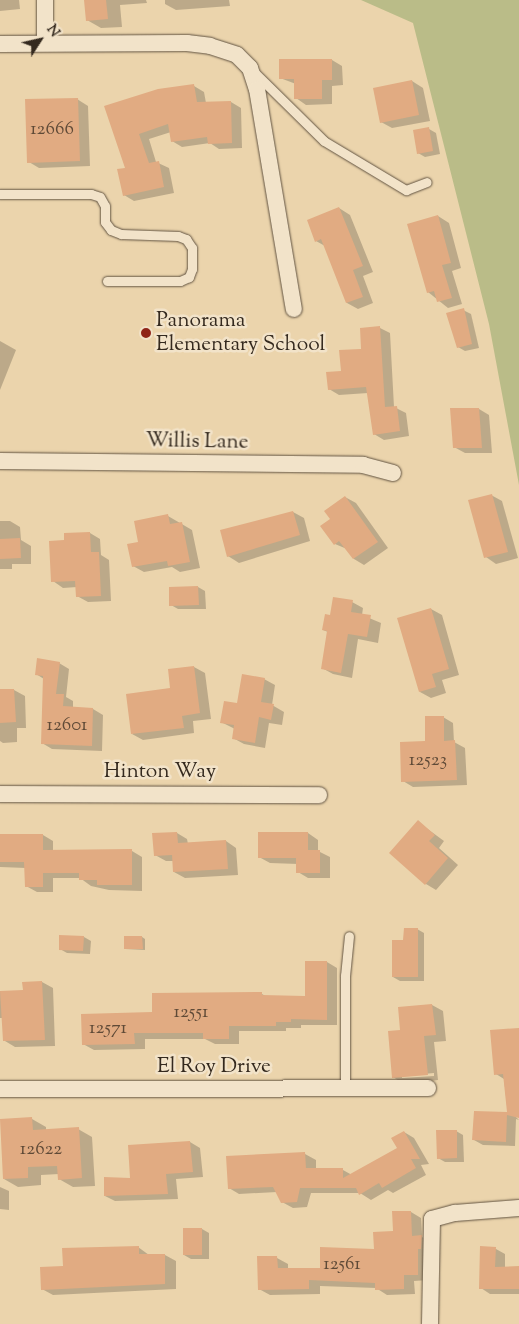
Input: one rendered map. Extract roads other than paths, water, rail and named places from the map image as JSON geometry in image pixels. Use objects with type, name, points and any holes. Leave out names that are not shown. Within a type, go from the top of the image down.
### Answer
[{"type":"street","points":[[45,0],[45,43]]},
{"type":"street","points":[[0,44],[210,46],[236,55],[250,68],[258,89],[294,309]]},
{"type":"street","name":"Willis Lane","points":[[0,461],[363,465],[393,473]]},
{"type":"street","name":"Hinton Way","points":[[0,794],[319,794]]},
{"type":"street","name":"El Roy Drive","points":[[0,1089],[428,1088]]},
{"type":"street","points":[[430,1324],[432,1219],[455,1213],[519,1208]]},
{"type":"lane","points":[[250,68],[324,141],[406,190],[428,182]]},
{"type":"lane","points":[[0,194],[91,194],[100,197],[105,206],[105,222],[110,230],[121,234],[178,236],[186,239],[192,248],[192,269],[189,277],[180,281],[107,281]]},
{"type":"lane","points":[[345,1088],[344,976],[349,936]]},
{"type":"place","name":"Panorama Elementary School","points":[[146,333]]}]
